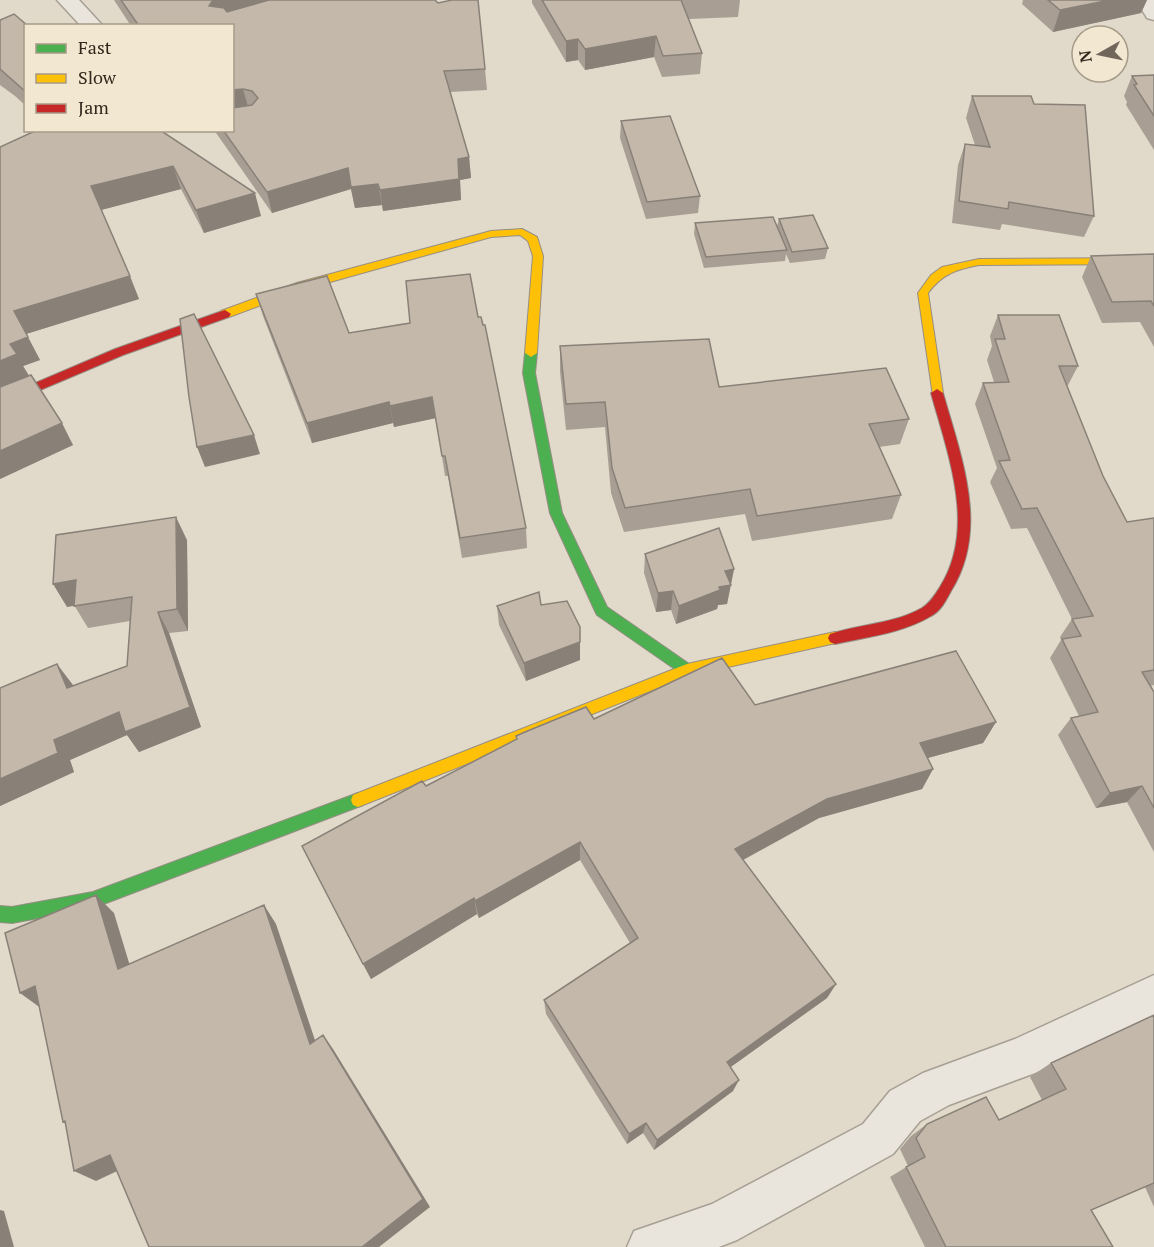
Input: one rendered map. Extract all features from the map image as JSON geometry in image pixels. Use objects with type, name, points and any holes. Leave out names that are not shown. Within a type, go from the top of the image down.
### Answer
[{"type":"street","points":[[67,0],[91,24]]},
{"type":"street","points":[[0,403],[119,352],[301,286],[490,234],[518,231],[528,234],[538,248],[529,373],[556,513],[602,610],[687,670]]},
{"type":"street","points":[[0,914],[12,915],[93,900],[324,814],[687,670],[902,623],[929,611],[952,582],[963,552],[965,517],[958,474],[935,384],[923,293],[933,277],[951,267],[979,262],[1154,261]]},
{"type":"street","points":[[650,1247],[721,1224],[878,1139],[905,1106],[938,1088],[1020,1058],[1110,1018],[1154,995]]},
{"type":"building","points":[[121,0],[213,0],[209,6],[224,8],[227,12],[269,0],[435,0],[438,3],[452,0],[478,0],[485,69],[444,71],[469,157],[458,159],[459,179],[380,190],[378,184],[351,187],[348,168],[267,192],[224,132],[234,132],[234,108],[252,105],[258,98],[252,91],[234,90],[234,24],[138,24]]},
{"type":"building","points":[[542,0],[681,0],[702,53],[663,56],[656,36],[585,49],[578,39],[566,41]]},
{"type":"building","points":[[1048,0],[1110,0],[1060,10]]},
{"type":"building","points":[[14,14],[26,24],[24,90],[0,69],[0,20]]},
{"type":"building","points":[[1154,75],[1154,116],[1134,85],[1137,84],[1132,76]]},
{"type":"building","points":[[972,96],[1031,96],[1034,104],[1085,105],[1094,216],[1009,202],[1008,209],[959,201],[965,144],[990,147]]},
{"type":"building","points":[[670,116],[700,196],[647,202],[621,121]]},
{"type":"building","points":[[33,132],[163,132],[255,193],[196,210],[173,166],[91,186],[130,276],[14,311],[28,337],[10,344],[17,354],[0,361],[0,147]]},
{"type":"building","points":[[813,215],[828,248],[792,252],[779,219]]},
{"type":"building","points":[[773,217],[787,250],[706,257],[695,223]]},
{"type":"building","points":[[1154,254],[1154,306],[1151,301],[1112,302],[1091,256]]},
{"type":"building","points":[[470,274],[478,317],[481,317],[485,325],[526,528],[460,538],[432,397],[390,406],[389,402],[307,423],[256,294],[327,276],[349,333],[410,323],[406,281]]},
{"type":"building","points":[[194,314],[254,435],[197,447],[180,319]]},
{"type":"building","points":[[998,315],[1059,315],[1078,366],[1059,366],[1103,476],[1127,522],[1154,518],[1154,670],[1142,672],[1154,692],[1154,808],[1142,786],[1110,793],[1071,718],[1098,712],[1062,639],[1081,636],[1072,619],[1093,616],[1037,508],[1022,509],[999,461],[1010,460],[983,383],[1009,382],[995,339],[1005,339]]},
{"type":"building","points":[[709,339],[719,387],[886,368],[909,419],[869,424],[901,495],[757,516],[750,489],[625,508],[612,468],[605,402],[566,404],[560,346]]},
{"type":"building","points":[[31,375],[62,423],[0,451],[0,387]]},
{"type":"building","points":[[176,517],[177,609],[158,612],[190,707],[125,732],[119,712],[54,740],[58,753],[0,779],[0,688],[57,664],[67,688],[127,666],[132,597],[74,606],[76,580],[53,584],[56,535]]},
{"type":"building","points":[[719,528],[734,569],[725,571],[731,585],[719,587],[720,590],[679,606],[673,591],[658,593],[645,554]]},
{"type":"building","points":[[539,592],[541,605],[567,601],[580,627],[580,642],[524,663],[497,606]]},
{"type":"building","points":[[956,651],[996,722],[920,743],[933,769],[827,799],[735,849],[836,984],[727,1062],[739,1080],[657,1140],[646,1123],[629,1134],[544,1000],[638,938],[580,842],[475,901],[474,898],[363,964],[302,846],[422,781],[426,786],[517,739],[516,736],[586,707],[594,719],[722,658],[755,705]]},
{"type":"building","points":[[96,895],[118,969],[264,905],[310,1044],[323,1035],[423,1199],[362,1247],[149,1247],[110,1155],[74,1171],[35,986],[20,993],[5,933]]},
{"type":"building","points":[[1154,1015],[1154,1183],[1091,1210],[1113,1247],[946,1247],[906,1167],[925,1157],[916,1138],[927,1124],[986,1097],[999,1120],[1066,1089],[1051,1063]]},
{"type":"traffic: fast","points":[[531,353],[529,373],[556,513],[602,611],[687,670]]},
{"type":"traffic: fast","points":[[0,914],[12,915],[93,900],[358,800]]},
{"type":"traffic: slow","points":[[225,314],[301,286],[491,234],[522,232],[533,239],[538,256],[531,353]]},
{"type":"traffic: slow","points":[[937,393],[923,293],[940,273],[953,267],[979,262],[1154,261]]},
{"type":"traffic: slow","points":[[358,800],[687,670],[835,638]]},
{"type":"traffic: jam","points":[[0,403],[119,352],[225,314]]},
{"type":"traffic: jam","points":[[835,638],[893,625],[927,612],[937,602],[956,573],[963,549],[965,523],[963,497],[937,393]]}]
